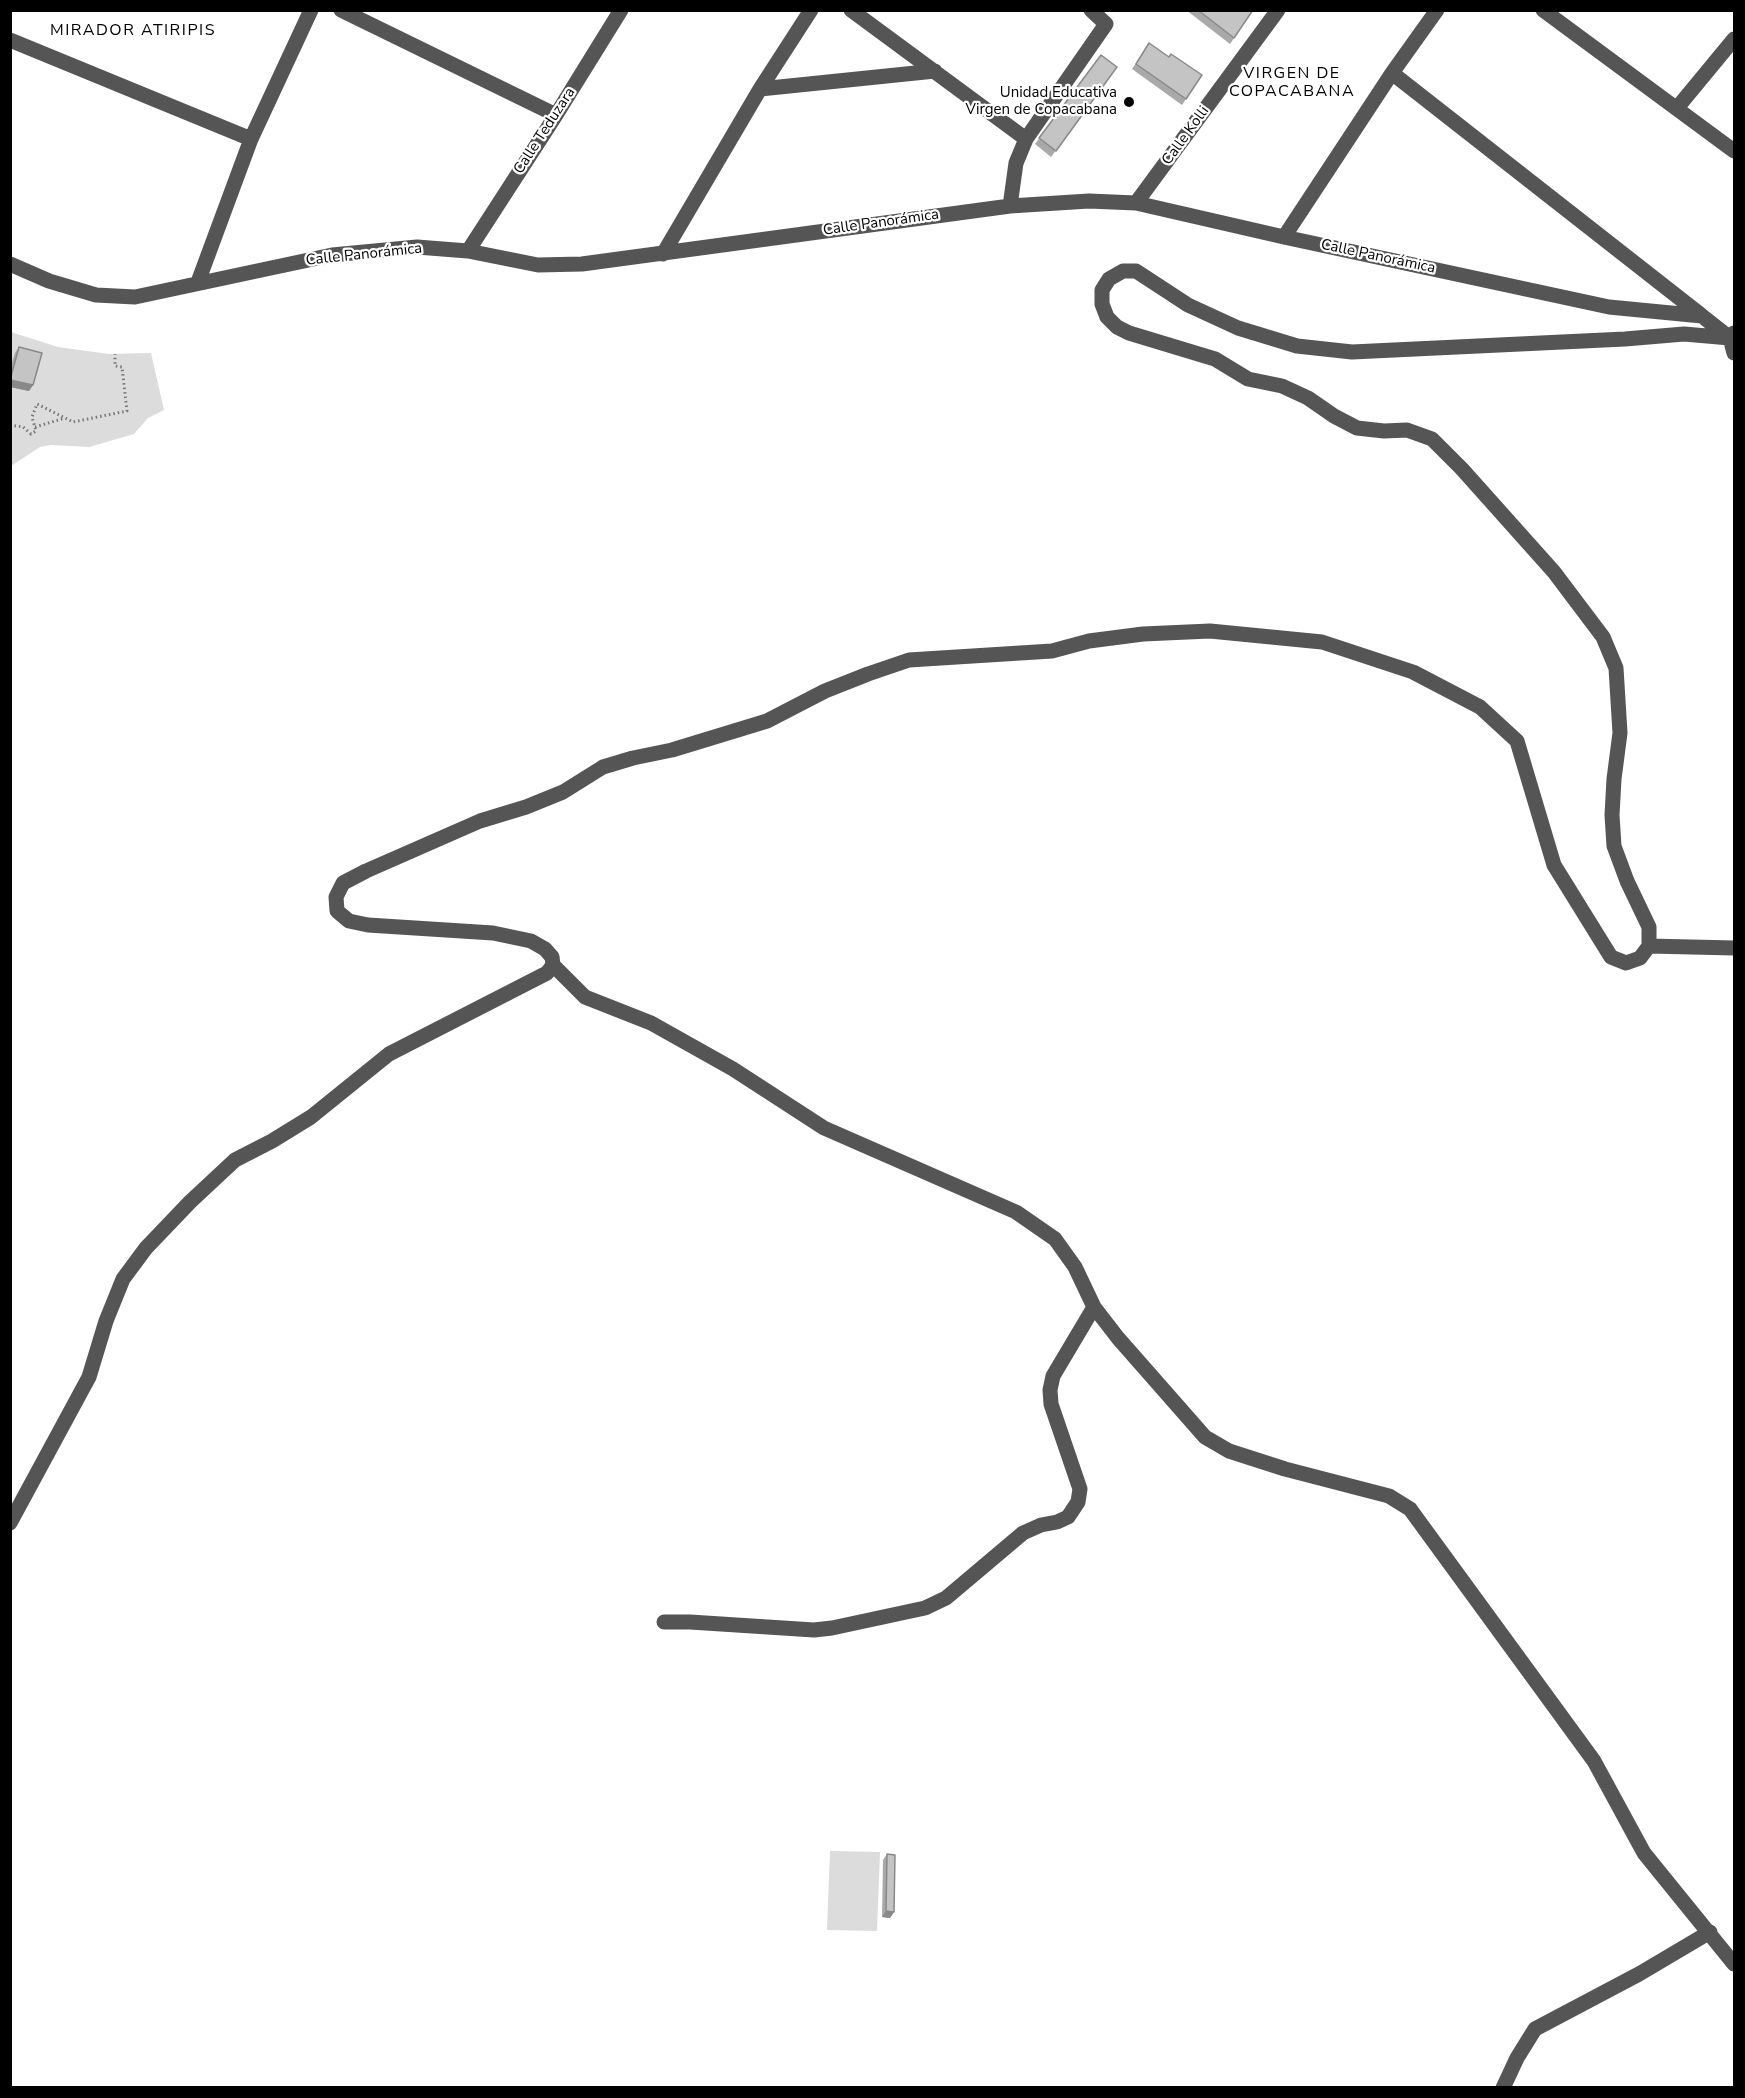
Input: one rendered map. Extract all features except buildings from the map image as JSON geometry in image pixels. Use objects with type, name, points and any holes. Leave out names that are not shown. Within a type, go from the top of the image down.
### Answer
[{"type":"street","points":[[198,282],[252,139],[311,10]]},
{"type":"street","points":[[341,10],[556,115]]},
{"type":"street","name":"Calle Teduzara","points":[[468,250],[621,10]]},
{"type":"street","points":[[663,254],[760,89],[811,10]]},
{"type":"street","points":[[851,10],[1026,139]]},
{"type":"street","points":[[1010,206],[1016,163],[1026,139],[1106,24],[1091,10]]},
{"type":"street","name":"Calle Kolli","points":[[1136,203],[1278,10]]},
{"type":"street","points":[[1284,237],[1392,73],[1437,10]]},
{"type":"street","points":[[1543,10],[1734,151]]},
{"type":"street","points":[[1677,108],[1734,39]]},
{"type":"street","points":[[10,40],[252,139]]},
{"type":"street","points":[[760,89],[935,71]]},
{"type":"street","points":[[1392,73],[1701,316],[1732,335]]},
{"type":"street","name":"Calle Panorámica","points":[[10,264],[49,281],[96,295],[135,297],[332,255],[417,248],[468,250],[538,266],[582,264],[1010,206],[1089,201],[1136,203],[1610,307],[1701,316]]},
{"type":"street","points":[[1732,335],[1684,334],[1352,352],[1297,346],[1238,328],[1188,305],[1136,271],[1122,271],[1109,279],[1102,290],[1101,304],[1107,317],[1117,327],[1129,333],[1215,359],[1248,379],[1282,386],[1308,398],[1357,428],[1384,431],[1407,430],[1432,439],[1462,469],[1554,572],[1603,637],[1616,668],[1620,733],[1612,815],[1614,846],[1627,881],[1649,927],[1649,946],[1640,958],[1626,963],[1611,957],[1554,865],[1517,741],[1480,707],[1413,672],[1322,642],[1209,631],[1143,634],[1089,641],[1052,651],[909,660],[825,691],[767,721],[672,750],[603,767],[563,792],[526,807],[480,821],[366,871],[343,883],[336,897],[337,911],[349,921],[368,925],[502,935],[531,941],[545,949],[552,957],[553,965],[585,997],[651,1023],[733,1069],[824,1128],[1016,1212],[1055,1239],[1075,1267],[1095,1306],[1118,1338],[1205,1437],[1229,1451],[1389,1496],[1410,1509],[1594,1761],[1644,1853],[1734,1964]]},
{"type":"street","points":[[1732,335],[1734,353]]},
{"type":"street","points":[[1649,946],[1734,948]]},
{"type":"street","points":[[10,1523],[89,1377],[106,1321],[123,1279],[146,1248],[190,1202],[235,1160],[311,1117],[389,1054],[547,973],[553,965]]},
{"type":"street","points":[[664,1623],[832,1628],[925,1608],[946,1598],[1023,1533],[1068,1517],[1078,1502],[1080,1489],[1051,1404],[1050,1390],[1053,1376],[1095,1306]]},
{"type":"street","points":[[1503,2088],[1517,2058],[1535,2029],[1640,1974],[1710,1932]]},
{"type":"path","points":[[10,425],[23,427],[31,434],[36,431],[32,417],[37,404],[73,422],[127,411],[123,367],[115,366],[115,354]]},
{"type":"path","points":[[35,427],[66,418]]},
{"type":"shaded area","points":[[11,332],[58,347],[109,354],[151,353],[164,410],[148,418],[134,434],[89,447],[51,445],[40,447],[11,466]]},
{"type":"shaded area","points":[[830,1851],[880,1852],[877,1931],[827,1930]]},
{"type":"place","name":"Unidad Educativa Virgen de Copacabana","points":[[1129,102]]},
{"type":"district","name":"MIRADOR ATIRIPIS","points":[[133,31]]},
{"type":"district","name":"VIRGEN DE COPACABANA","points":[[1292,83]]}]
